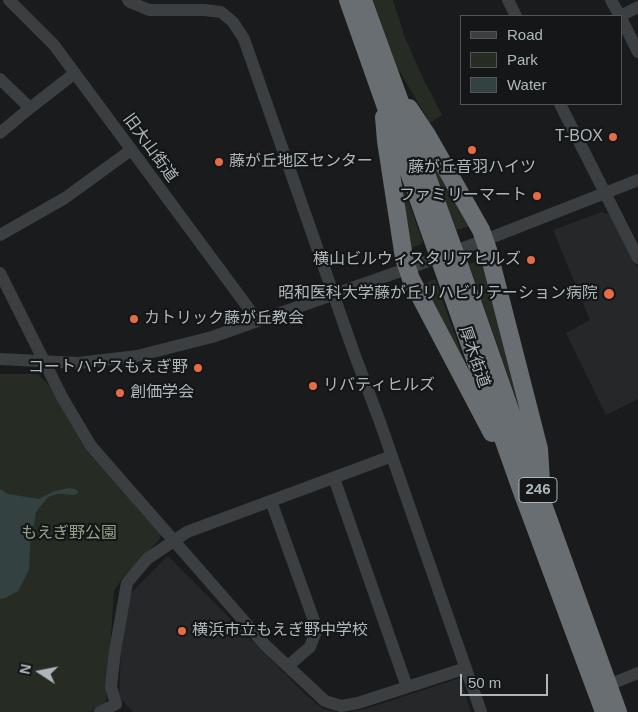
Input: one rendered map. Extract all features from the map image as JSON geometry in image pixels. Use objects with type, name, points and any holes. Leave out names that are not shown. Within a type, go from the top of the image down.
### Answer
[{"type":"highway","name":"厚木街道","points":[[348,0],[388,90]]},
{"type":"highway","name":"厚木街道","points":[[363,0],[388,90],[452,270],[544,507],[618,712]]},
{"type":"highway","points":[[388,90],[427,135],[485,240],[539,449],[544,507]]},
{"type":"highway","points":[[388,90],[386,141],[404,258],[415,287],[521,489]]},
{"type":"highway","name":"厚木街道","points":[[452,270],[521,489],[604,712]]},
{"type":"street","name":"旧大山街道","points":[[9,0],[54,45],[258,321]]},
{"type":"street","points":[[128,0],[149,10],[204,10],[221,12],[233,22],[244,39],[481,712]]},
{"type":"street","points":[[508,0],[516,15]]},
{"type":"street","points":[[611,0],[619,15]]},
{"type":"street","points":[[622,15],[638,7]]},
{"type":"street","points":[[623,22],[638,52]]},
{"type":"street","points":[[0,133],[75,73]]},
{"type":"street","points":[[0,79],[30,108]]},
{"type":"street","points":[[561,105],[638,258]]},
{"type":"street","points":[[0,235],[65,198],[131,150]]},
{"type":"street","points":[[0,359],[78,363],[137,356],[212,337],[408,269],[606,194],[638,180]]},
{"type":"street","points":[[0,273],[62,397],[91,446],[266,645],[325,701],[341,706],[358,704],[466,668]]},
{"type":"street","points":[[100,712],[119,708],[111,687],[127,583],[147,559],[187,532],[392,456]]},
{"type":"street","points":[[334,478],[407,687]]},
{"type":"street","points":[[271,501],[317,629],[310,647],[288,666]]},
{"type":"street","points":[[608,685],[638,674]]},
{"type":"shaded area","name":"昭和医科大学藤が丘リハビリテーション病院","points":[[602,212],[612,216],[638,268],[638,399],[606,415],[566,333],[590,320],[553,230]]},
{"type":"shaded area","name":"横浜市立もえぎ野中学校","points":[[168,556],[304,693],[323,709],[338,712],[133,712],[119,697],[121,649],[129,595]]},
{"type":"shaded area","points":[[460,678],[471,712],[349,712],[365,709]]},
{"type":"green space","points":[[373,0],[393,0],[405,38],[442,115],[430,123],[397,67]]},
{"type":"green space","points":[[426,146],[471,226],[456,230]]},
{"type":"green space","points":[[394,160],[423,243],[410,249]]},
{"type":"green space","points":[[487,258],[526,427],[469,264]]},
{"type":"green space","points":[[435,279],[475,391],[421,285]]},
{"type":"green space","name":"もえぎ野公園","points":[[0,374],[38,374],[48,384],[88,452],[161,532],[160,539],[121,580],[114,591],[106,705],[90,712],[0,712]]},
{"type":"water","points":[[69,488],[75,489],[78,493],[74,495],[57,494],[48,497],[36,512],[30,545],[29,570],[18,591],[0,599],[0,489],[8,494],[39,499],[54,491]]},
{"type":"place","name":"T-BOX","points":[[613,137]]},
{"type":"place","name":"藤が丘音羽ハイツ","points":[[472,150]]},
{"type":"place","name":"藤が丘地区センター","points":[[219,162]]},
{"type":"place","name":"ファミリーマート","points":[[537,196]]},
{"type":"place","name":"横山ビルウィスタリアヒルズ","points":[[531,260]]},
{"type":"place","name":"昭和医科大学藤が丘リハビリテーション病院","points":[[609,294]]},
{"type":"place","name":"カトリック藤が丘教会","points":[[134,319]]},
{"type":"place","name":"コートハウスもえぎ野","points":[[198,368]]},
{"type":"place","name":"リバティヒルズ","points":[[313,386]]},
{"type":"place","name":"創価学会","points":[[120,393]]},
{"type":"place","name":"横浜市立もえぎ野中学校","points":[[182,631]]}]
